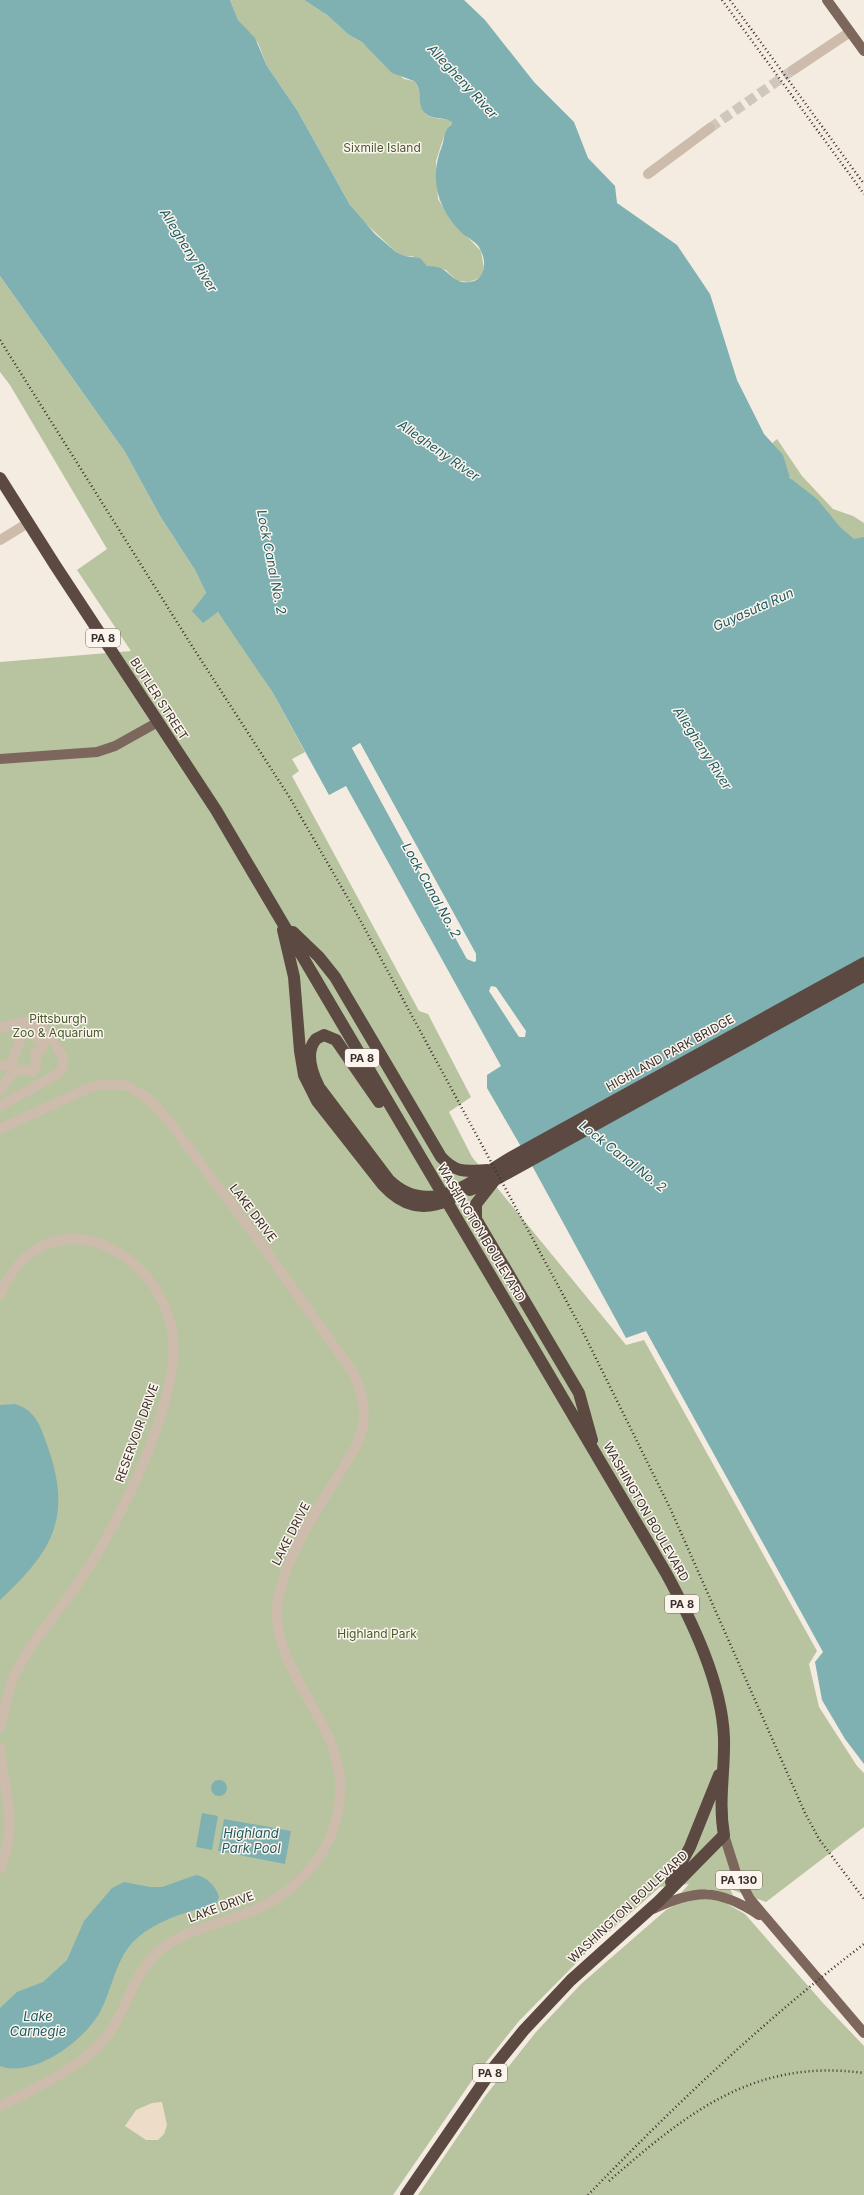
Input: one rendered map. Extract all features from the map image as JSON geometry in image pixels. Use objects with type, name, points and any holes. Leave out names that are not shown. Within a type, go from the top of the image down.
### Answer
[{"type":"highway","name":"BUTLER STREET","points":[[0,478],[216,810],[279,916]]},
{"type":"highway","points":[[279,916],[325,963],[335,977],[441,1157],[456,1170],[493,1175]]},
{"type":"highway","points":[[279,916],[294,977],[300,1059],[312,1092],[387,1190],[398,1198],[413,1205],[431,1202],[445,1194],[493,1175],[864,976]]},
{"type":"highway","name":"WASHINGTON BOULEVARD","points":[[279,916],[666,1573],[693,1628],[719,1701],[724,1739],[720,1806],[724,1835],[659,1901],[588,1963],[524,2030],[494,2067],[406,2195]]},
{"type":"highway","name":"HIGHLAND PARK BRIDGE","points":[[493,1175],[864,962]]},
{"type":"highway","points":[[431,1202],[408,1194],[389,1180],[325,1096],[316,1080],[310,1059],[312,1044],[318,1037],[324,1035],[333,1038],[342,1047],[445,1199]]},
{"type":"highway","points":[[493,1175],[476,1204],[476,1218],[579,1392],[598,1458]]},
{"type":"highway","name":"PA 8","points":[[659,1901],[690,1847],[723,1765]]},
{"type":"main road","points":[[827,0],[864,52]]},
{"type":"main road","points":[[0,759],[97,752],[115,746],[158,722]]},
{"type":"main road","name":"PA 130","points":[[724,1835],[740,1882],[765,1919],[864,2034]]},
{"type":"main road","points":[[647,1912],[690,1895],[707,1893],[732,1899],[765,1919]]},
{"type":"street","points":[[793,70],[850,32]]},
{"type":"street","points":[[648,174],[710,128]]},
{"type":"street","points":[[0,540],[28,523]]},
{"type":"street","points":[[0,1028],[29,1022],[39,1025],[48,1035],[63,1059],[63,1066],[59,1073],[0,1106]]},
{"type":"street","points":[[0,1066],[10,1064],[22,1035],[31,1032],[43,1043],[43,1048],[35,1054],[37,1064],[32,1072]]},
{"type":"street","points":[[0,1091],[5,1081],[14,1072],[28,1069],[32,1072],[39,1085]]},
{"type":"street","name":"LAKE DRIVE","points":[[0,1129],[93,1086],[110,1084],[127,1086],[148,1098],[168,1120],[262,1245],[348,1365],[361,1392],[364,1410],[361,1434],[300,1540],[284,1576],[277,1606],[276,1619],[283,1647],[294,1673],[327,1732],[337,1763],[340,1781],[337,1813],[326,1847],[309,1872],[286,1893],[249,1912],[194,1930],[159,1951],[144,1966],[136,1978],[112,2029],[98,2046],[60,2073],[0,2106]]},
{"type":"street","name":"RESERVOIR DRIVE","points":[[0,1295],[18,1265],[37,1249],[47,1244],[73,1239],[98,1242],[118,1251],[142,1269],[152,1283],[168,1312],[174,1346],[172,1368],[165,1400],[136,1478],[93,1561],[28,1652],[17,1671],[0,1728]]},
{"type":"street","points":[[0,1748],[10,1823],[8,1844],[0,1869]]},
{"type":"green space","name":"Sixmile Island","points":[[230,0],[304,0],[327,15],[349,35],[362,42],[404,79],[414,81],[419,90],[421,106],[426,114],[434,118],[451,120],[452,123],[446,130],[436,161],[438,199],[450,219],[481,251],[484,268],[483,275],[480,278],[469,282],[457,281],[446,270],[427,266],[412,256],[405,256],[396,252],[362,220],[350,205],[297,110],[267,66],[258,43],[238,20]]},
{"type":"green space","name":"Highland Park","points":[[0,276],[125,452],[160,516],[195,570],[206,593],[203,622],[218,612],[226,622],[273,693],[305,752],[292,759],[299,771],[292,776],[419,1011],[428,1014],[471,1097],[449,1112],[472,1157],[626,1345],[644,1340],[817,1651],[809,1664],[819,1707],[857,1766],[864,1773],[864,1827],[766,1902],[730,1889],[733,1895],[707,1889],[681,1893],[689,1884],[660,1887],[593,1946],[519,2021],[475,2076],[393,2195],[0,2195],[0,662],[131,651],[77,570],[107,549],[10,385],[0,372]]},
{"type":"green space","points":[[777,439],[802,476],[833,509],[853,516],[864,523],[864,567],[851,561],[768,447]]},
{"type":"green space","points":[[704,1898],[722,1901],[745,1914],[823,2003],[864,2046],[864,2195],[418,2195],[486,2095],[536,2032],[581,1984],[666,1910],[679,1903]]},
{"type":"shaded area","points":[[162,2102],[167,2125],[164,2134],[158,2140],[146,2140],[125,2126],[136,2110],[152,2103]]},
{"type":"water","points":[[0,0],[230,0],[238,20],[255,38],[267,66],[297,110],[350,205],[375,234],[396,252],[405,256],[420,258],[427,266],[441,268],[458,281],[475,281],[482,274],[484,266],[480,248],[461,232],[446,213],[441,203],[436,181],[438,158],[445,132],[452,122],[426,114],[421,107],[417,84],[414,81],[392,73],[362,42],[349,35],[327,15],[304,0],[464,0],[485,20],[534,82],[574,122],[588,158],[615,186],[617,203],[677,245],[710,294],[737,380],[764,434],[783,455],[790,478],[817,499],[841,528],[854,539],[864,537],[864,1764],[845,1739],[822,1700],[815,1662],[823,1652],[646,1331],[626,1338],[535,1171],[487,1088],[487,1075],[501,1066],[346,786],[329,795],[273,693],[218,612],[203,623],[192,611],[206,593],[195,570],[160,516],[125,452],[0,276]],"holes":[[[360,743],[476,954],[476,961],[467,959],[352,748]]]},
{"type":"water","points":[[15,1404],[32,1414],[39,1424],[54,1468],[58,1490],[58,1511],[54,1529],[46,1547],[19,1582],[0,1600],[0,1405]]},
{"type":"water","points":[[216,1780],[222,1780],[227,1785],[225,1794],[222,1796],[216,1796],[211,1791],[211,1785]]},
{"type":"water","points":[[202,1813],[218,1816],[212,1850],[196,1847]]},
{"type":"water","name":"Highland Park Pool","points":[[224,1819],[291,1831],[285,1864],[218,1851]]},
{"type":"water","name":"Lake Carnegie","points":[[196,1875],[204,1878],[213,1886],[219,1897],[217,1903],[175,1916],[152,1927],[138,1937],[126,1951],[100,2012],[83,2034],[57,2054],[42,2062],[27,2067],[13,2069],[0,2066],[0,2008],[17,1992],[43,1982],[67,1960],[84,1921],[112,1888],[124,1882],[150,1887],[162,1887]]},
{"type":"pier","points":[[360,743],[476,954],[476,961],[474,962],[467,959],[352,748]],"holes":[[[359,746],[474,954],[474,960],[469,957],[354,749]]]},
{"type":"pier","points":[[491,986],[496,987],[526,1031],[525,1037],[519,1037],[489,991]]},
{"type":"tunnel","points":[[710,128],[793,70]]},
{"type":"railway","points":[[722,0],[864,194]]},
{"type":"railway","points":[[730,0],[864,184]]},
{"type":"railway","points":[[0,340],[192,646],[290,798],[353,907],[581,1328],[670,1508],[805,1813],[819,1839],[864,1899]]},
{"type":"railway","points":[[588,2195],[654,2128],[721,2064],[791,2003],[864,1944]]},
{"type":"railway","points":[[609,2181],[666,2133],[695,2113],[724,2096],[756,2083],[789,2074],[825,2071],[864,2073]]},
{"type":"water label","name":"Allegheny River","points":[[463,81]]},
{"type":"water label","name":"Allegheny River","points":[[189,250]]},
{"type":"water label","name":"Allegheny River","points":[[439,450]]},
{"type":"water label","name":"Lock Canal No. 2","points":[[272,562]]},
{"type":"water label","name":"Guyasuta Run","points":[[753,609]]},
{"type":"water label","name":"Allegheny River","points":[[703,748]]},
{"type":"water label","name":"Lock Canal No. 2","points":[[432,890]]},
{"type":"water label","name":"Lock Canal No. 2","points":[[623,1156]]},
{"type":"park label","name":"Pittsburgh Zoo & Aquarium","points":[[58,1026]]}]
